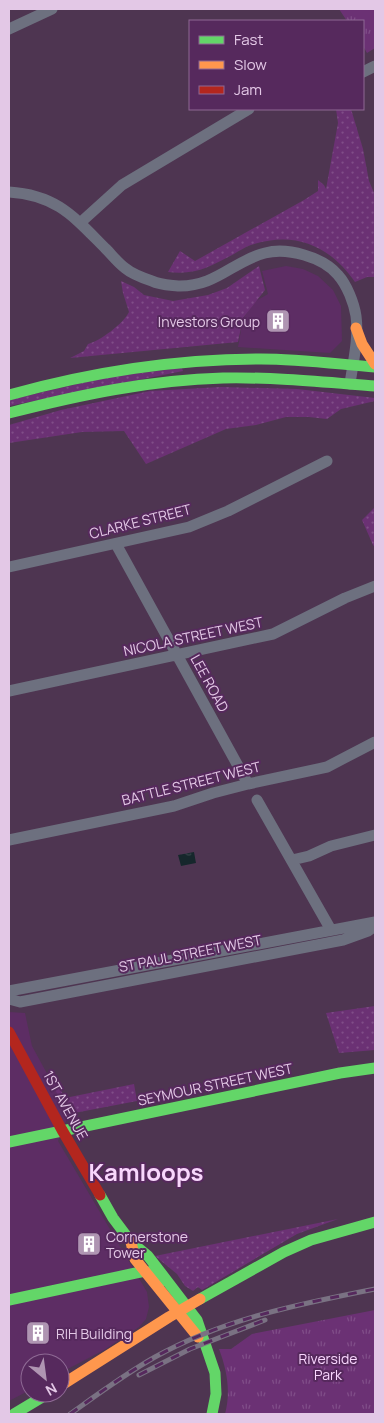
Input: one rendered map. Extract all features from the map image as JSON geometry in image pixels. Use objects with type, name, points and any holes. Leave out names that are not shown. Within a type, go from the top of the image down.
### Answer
[{"type":"main road","points":[[356,328],[362,344],[375,366]]},
{"type":"main road","points":[[9,395],[91,374],[176,363],[261,359],[375,366]]},
{"type":"main road","points":[[9,413],[44,403],[98,392],[178,381],[263,378],[375,386]]},
{"type":"main road","name":"1ST AVENUE","points":[[9,1032],[102,1200],[131,1242],[148,1256],[168,1281],[182,1310]]},
{"type":"main road","name":"SEYMOUR STREET WEST","points":[[9,1142],[330,1075],[375,1068]]},
{"type":"main road","points":[[70,1380],[182,1310],[284,1252],[311,1240],[375,1222]]},
{"type":"main road","name":"1ST AVENUE","points":[[131,1242],[135,1259],[182,1310]]},
{"type":"main road","points":[[9,1300],[149,1270],[154,1272],[174,1292]]},
{"type":"main road","points":[[182,1310],[197,1320],[212,1362],[216,1394],[212,1414]]},
{"type":"main road","points":[[14,1414],[32,1403]]},
{"type":"street","points":[[9,29],[52,9]]},
{"type":"street","points":[[80,224],[122,184],[247,110]]},
{"type":"street","points":[[9,192],[41,196],[58,205],[125,268],[154,282],[184,286],[201,284],[250,259],[265,253],[282,250],[314,257],[338,274],[351,297],[356,315],[356,328],[350,384]]},
{"type":"street","name":"CLARKE STREET","points":[[9,567],[189,527],[228,511],[327,461]]},
{"type":"street","name":"LEE ROAD","points":[[116,544],[248,784]]},
{"type":"street","name":"NICOLA STREET WEST","points":[[9,691],[273,634],[345,598],[375,586]]},
{"type":"street","name":"BATTLE STREET WEST","points":[[9,840],[174,806],[248,784],[327,767],[375,742]]},
{"type":"street","points":[[256,800],[331,930]]},
{"type":"street","points":[[292,860],[309,856],[331,846],[375,835]]},
{"type":"street","name":"ST PAUL STREET WEST","points":[[9,991],[375,922]]},
{"type":"street","name":"ST PAUL STREET WEST","points":[[9,999],[20,1002],[343,940],[368,931],[375,926]]},
{"type":"shaded area","points":[[286,266],[303,269],[318,276],[333,290],[341,306],[342,341],[330,353],[238,347],[243,319],[254,302],[268,294],[262,271]]},
{"type":"shaded area","points":[[9,1012],[25,1013],[32,1046],[69,1114],[58,1141],[147,1292],[149,1307],[146,1319],[139,1327],[104,1350],[70,1368],[70,1353],[20,1353],[20,1395],[9,1401]]},
{"type":"green space","points":[[339,9],[375,9],[375,48],[367,53],[364,48],[364,20],[346,20]]},
{"type":"green space","points":[[336,110],[351,110],[363,149],[369,181],[375,195],[375,277],[367,277],[355,282],[345,269],[323,251],[310,244],[282,239],[251,245],[202,269],[178,273],[168,272],[180,251],[195,261],[318,191],[318,180],[326,189],[338,123]]},
{"type":"green space","points":[[259,266],[265,290],[243,318],[238,342],[70,358],[84,351],[88,344],[111,331],[126,317],[129,312],[121,281],[134,287],[144,295],[173,301],[208,295],[227,288]]},
{"type":"green space","points":[[182,368],[183,371],[9,406],[9,400],[108,377]]},
{"type":"green space","points":[[221,387],[297,389],[375,398],[375,401],[341,409],[327,419],[286,417],[256,425],[226,429],[146,464],[124,431],[82,432],[9,443],[9,425],[61,410],[150,391]]},
{"type":"green space","points":[[375,507],[375,547],[362,520]]},
{"type":"green space","points":[[375,1006],[375,1050],[339,1053],[326,1013]]},
{"type":"green space","points":[[50,1081],[57,1083],[65,1098],[134,1084],[137,1101],[69,1114]]},
{"type":"green space","points":[[338,1219],[297,1234],[202,1290],[198,1287],[193,1291],[185,1286],[177,1274],[155,1256]]},
{"type":"green space","name":"Riverside Park","points":[[375,1310],[375,1414],[225,1414],[228,1398],[227,1381],[219,1349],[231,1349],[252,1334]]},
{"type":"water","points":[[194,852],[196,863],[181,866],[178,855]]},
{"type":"railway","points":[[70,1414],[112,1384],[155,1357],[207,1332],[262,1314],[375,1289]]},
{"type":"railway","points":[[139,1375],[190,1349],[265,1320]]},
{"type":"traffic: fast","points":[[9,395],[71,380],[134,368],[197,361],[275,359],[375,367]]},
{"type":"traffic: fast","points":[[9,413],[62,400],[142,385],[196,379],[261,378],[375,386]]},
{"type":"traffic: fast","points":[[9,1142],[340,1073],[375,1068]]},
{"type":"traffic: fast","points":[[100,1195],[113,1218],[131,1242],[148,1256],[197,1320],[215,1373],[216,1394],[212,1414]]},
{"type":"traffic: fast","points":[[200,1299],[284,1252],[311,1240],[375,1222]]},
{"type":"traffic: fast","points":[[9,1300],[145,1271],[154,1274],[162,1281]]},
{"type":"traffic: fast","points":[[14,1414],[32,1403]]},
{"type":"traffic: slow","points":[[356,328],[362,344],[375,364]]},
{"type":"traffic: slow","points":[[131,1242],[135,1259],[198,1337]]},
{"type":"traffic: slow","points":[[70,1380],[200,1299]]},
{"type":"traffic: jam","points":[[9,1032],[100,1195]]},
{"type":"place","name":"Investors Group","points":[[278,321]]},
{"type":"place","name":"Cornerstone Tower","points":[[89,1244]]},
{"type":"place","name":"RIH Building","points":[[38,1333]]},
{"type":"district","name":"Kamloops","points":[[146,1171]]}]
